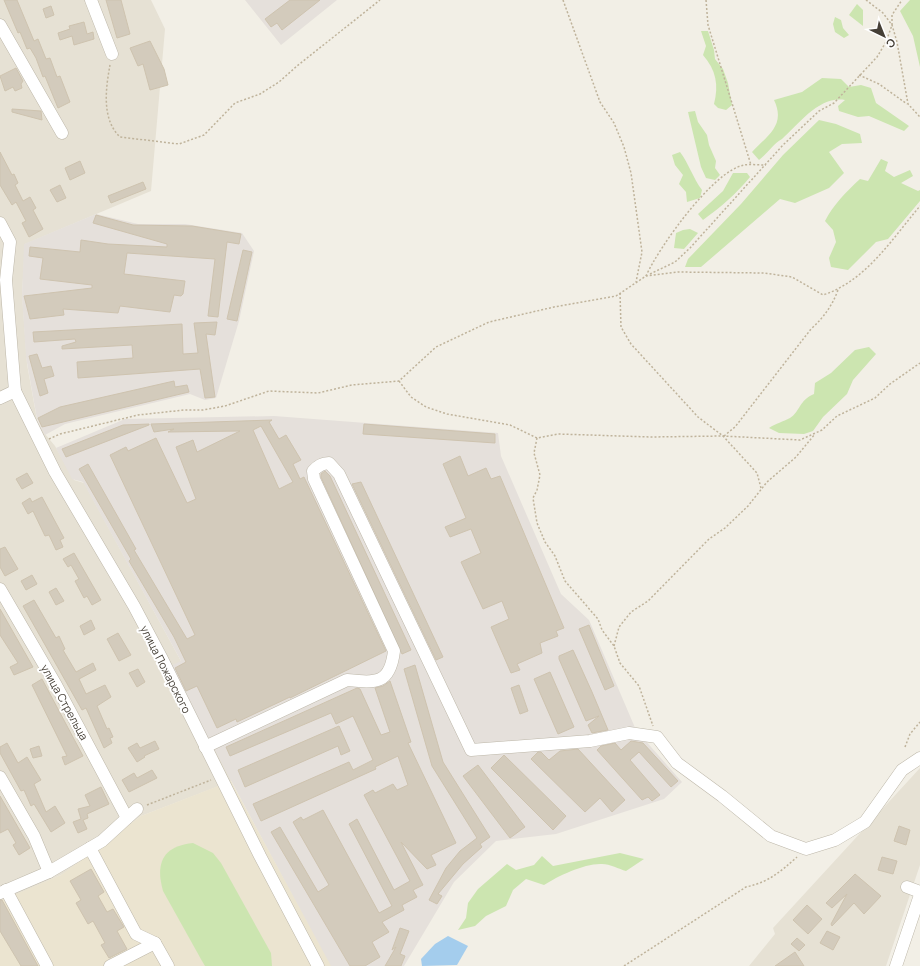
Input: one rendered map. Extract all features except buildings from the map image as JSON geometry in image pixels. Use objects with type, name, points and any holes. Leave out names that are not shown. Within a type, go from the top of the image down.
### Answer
[{"type":"street","points":[[91,0],[112,54]]},
{"type":"street","points":[[0,25],[62,133]]},
{"type":"street","points":[[0,223],[10,242],[6,280],[15,391],[0,398]]},
{"type":"street","name":"улица Пожарского","points":[[15,391],[54,472],[134,606],[158,650],[220,777],[318,966]]},
{"type":"street","points":[[205,747],[347,680],[367,682],[381,679],[392,669],[394,651],[314,479],[313,471],[318,466],[329,463],[335,467],[471,750],[590,742],[629,733],[657,737],[678,763],[722,796],[771,836],[806,849],[835,840],[865,822],[902,770],[920,758]]},
{"type":"street","name":"улица Стрельца","points":[[0,589],[56,685],[127,818]]},
{"type":"street","points":[[0,777],[34,836],[49,872]]},
{"type":"street","points":[[47,966],[3,891],[49,872],[102,842],[136,809]]},
{"type":"street","points":[[90,848],[136,934],[155,943],[168,966]]},
{"type":"street","points":[[907,887],[920,892]]},
{"type":"street","points":[[896,966],[920,895]]},
{"type":"street","points":[[110,966],[155,943]]},
{"type":"path","points":[[112,54],[106,84],[106,103],[114,132],[120,137],[179,144],[204,135],[235,103],[260,94],[279,82],[380,0]]},
{"type":"path","points":[[564,0],[600,102],[614,123],[624,147],[631,173],[642,252],[636,282]]},
{"type":"path","points":[[706,0],[708,25],[751,165]]},
{"type":"path","points":[[866,0],[883,13],[892,25]]},
{"type":"path","points":[[902,0],[892,15],[892,25],[909,105]]},
{"type":"path","points":[[40,443],[60,434],[110,420],[138,414],[203,410],[225,406],[269,391],[318,393],[352,385],[399,381],[436,347],[489,322],[554,307],[616,296],[646,276],[675,262],[707,231],[767,165],[783,145],[819,111],[834,103],[877,57],[892,25]]},
{"type":"path","points":[[859,75],[878,84],[909,105],[920,117]]},
{"type":"path","points":[[646,276],[666,240],[725,174],[744,166],[767,165]]},
{"type":"path","points":[[646,276],[678,272],[764,273],[792,277],[823,296],[838,290],[884,251],[920,206]]},
{"type":"path","points":[[723,436],[735,427],[811,329],[824,317],[833,303],[838,290]]},
{"type":"path","points":[[620,293],[621,328],[631,344],[698,417],[723,436],[757,473],[761,488]]},
{"type":"path","points":[[399,381],[411,397],[426,407],[447,414],[510,425],[537,438],[558,434],[651,437],[723,436],[800,440],[822,430],[837,416],[876,398],[890,384],[920,363]]},
{"type":"path","points":[[614,646],[619,627],[631,612],[648,601],[709,539],[725,528],[748,506],[761,488],[796,457],[816,433]]},
{"type":"path","points":[[537,438],[534,453],[540,475],[537,490],[533,498],[537,523],[545,542],[555,556],[565,580],[598,619],[602,630],[614,646],[620,663],[639,686],[657,737]]},
{"type":"path","points":[[905,747],[910,734],[920,722]]},
{"type":"path","points":[[136,809],[220,777]]},
{"type":"path","points":[[624,966],[746,887],[762,883],[777,875],[806,849]]},
{"type":"shaded area","points":[[0,0],[151,0],[165,29],[151,191],[25,244],[22,294],[27,364],[37,420],[45,434],[55,446],[74,480],[84,483],[182,663],[232,781],[141,816],[63,874],[0,902]]},
{"type":"shaded area","points":[[245,0],[337,0],[281,45]]},
{"type":"shaded area","points":[[96,214],[138,224],[185,224],[242,233],[254,251],[239,321],[216,398],[205,400],[190,394],[65,424],[45,435],[37,419],[26,357],[22,296],[24,244]]},
{"type":"shaded area","points":[[274,416],[498,433],[501,456],[561,594],[589,620],[636,730],[682,782],[664,799],[556,834],[496,841],[454,882],[404,966],[330,966],[170,666],[181,661],[83,482],[72,479],[56,448],[125,419]]},
{"type":"shaded area","points":[[920,768],[920,865],[886,966],[749,966],[775,934],[773,928]]},
{"type":"shaded area","points":[[231,781],[331,966],[0,966],[0,901],[61,875],[141,816]]},
{"type":"green space","points":[[910,0],[920,0],[920,67],[913,36],[900,11]]},
{"type":"green space","points":[[857,4],[863,10],[863,26],[849,15]]},
{"type":"green space","points":[[835,17],[841,20],[843,28],[849,35],[844,38],[835,32],[833,24]]},
{"type":"green space","points":[[701,31],[708,31],[714,50],[715,59],[723,69],[728,83],[732,105],[726,110],[718,108],[714,104],[716,84],[714,72],[703,55],[706,46]]},
{"type":"green space","points":[[822,78],[841,79],[849,87],[861,85],[871,88],[876,103],[909,126],[904,131],[869,116],[858,117],[839,111],[838,106],[845,100],[827,102],[810,112],[759,160],[752,152],[769,135],[777,123],[778,116],[774,100],[802,92]]},
{"type":"green space","points":[[695,111],[698,122],[707,135],[709,145],[716,161],[715,168],[720,175],[715,180],[706,178],[701,167],[688,112]]},
{"type":"green space","points":[[819,120],[836,124],[860,134],[862,143],[842,144],[829,152],[844,173],[829,188],[795,203],[780,199],[701,267],[685,267],[688,259],[741,204],[783,155]]},
{"type":"green space","points":[[680,152],[702,190],[700,198],[687,202],[686,192],[679,184],[683,175],[675,165],[672,155]]},
{"type":"green space","points":[[881,159],[888,162],[885,171],[894,177],[910,170],[913,176],[901,183],[918,191],[920,190],[920,201],[888,239],[876,242],[848,270],[831,267],[829,258],[836,242],[833,230],[825,221],[841,198],[860,179],[868,181]]},
{"type":"green space","points":[[733,173],[747,173],[750,177],[728,200],[703,220],[698,214],[723,191]]},
{"type":"green space","points":[[690,229],[698,233],[684,249],[674,248],[676,233]]},
{"type":"green space","points":[[869,347],[876,354],[853,380],[847,394],[823,417],[813,431],[804,434],[779,433],[769,428],[796,413],[805,399],[814,394],[815,383],[831,373],[855,350]]},
{"type":"green space","points":[[193,843],[213,853],[221,863],[271,953],[272,966],[205,966],[163,891],[160,872],[161,864],[168,852],[183,845]]},
{"type":"green space","points":[[620,853],[644,859],[626,871],[605,864],[595,864],[564,874],[544,885],[526,879],[513,890],[506,906],[486,916],[475,926],[458,930],[466,918],[468,903],[478,889],[507,864],[516,870],[534,865],[542,856],[553,866]]},
{"type":"water","points":[[448,936],[468,946],[457,965],[422,966],[421,959],[435,944]]}]
